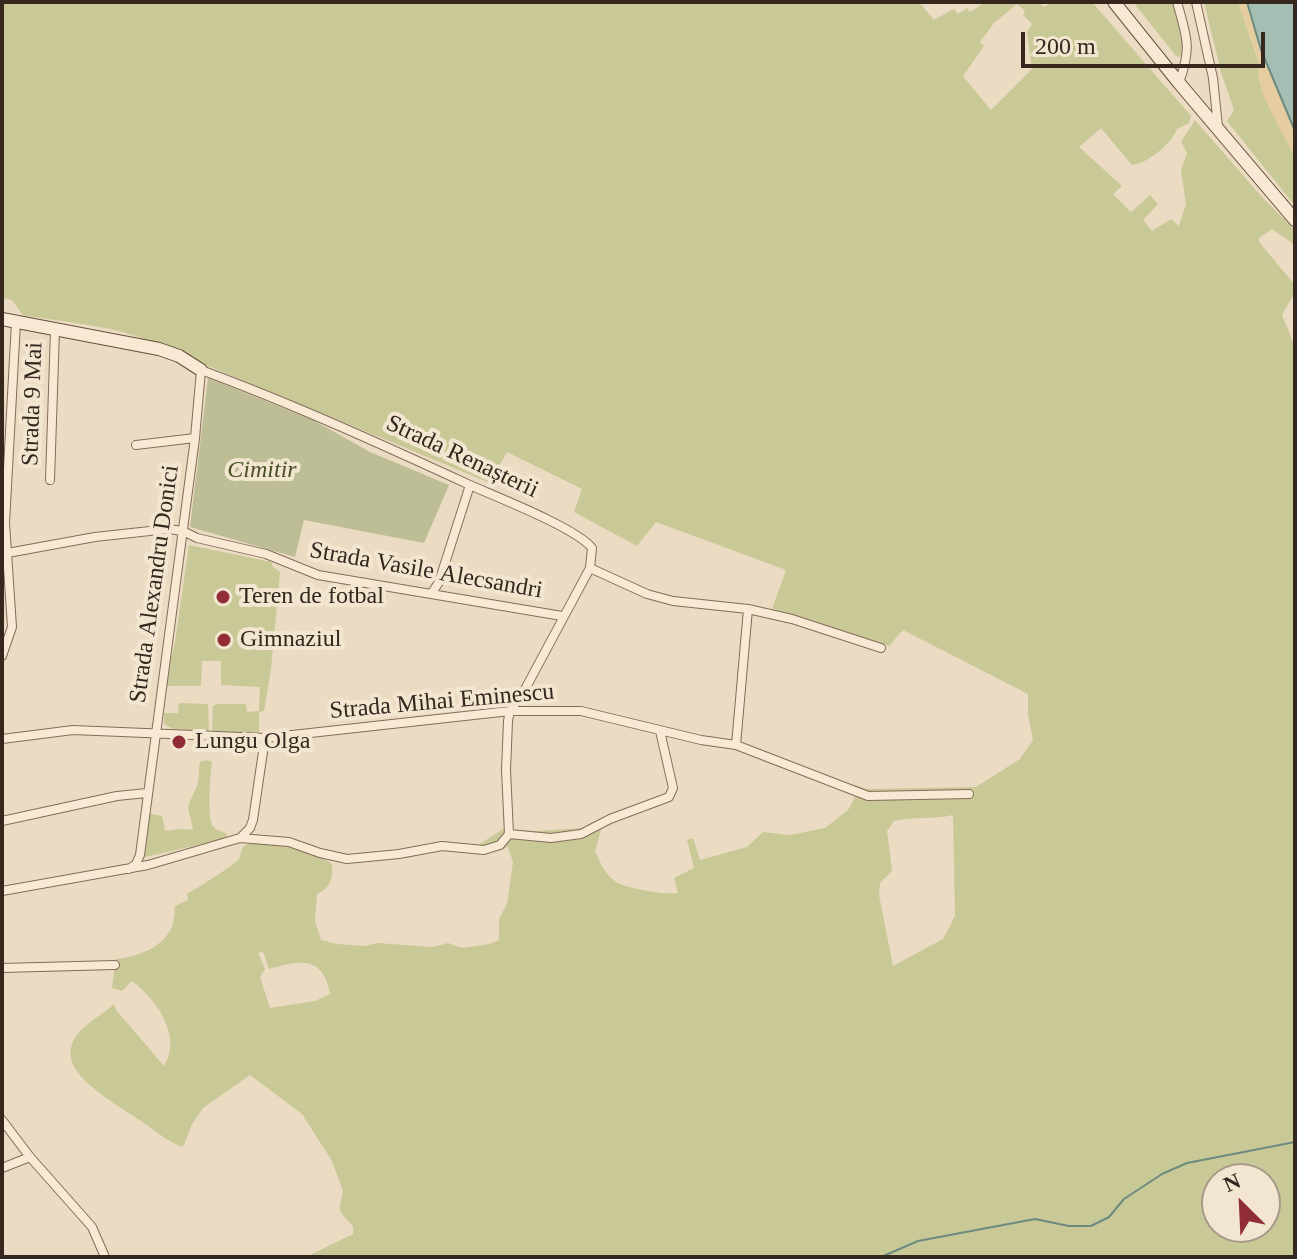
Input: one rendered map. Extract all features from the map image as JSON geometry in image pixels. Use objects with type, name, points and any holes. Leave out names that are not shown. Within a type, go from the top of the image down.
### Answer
[{"type":"main road","points":[[1114,2],[1295,220]]},
{"type":"main road","name":"Strada Renașterii","points":[[2,319],[159,349],[179,356],[201,370]]},
{"type":"street","points":[[1177,2],[1188,44],[1179,83]]},
{"type":"street","points":[[1196,2],[1213,78],[1218,129]]},
{"type":"street","points":[[2,656],[12,627],[4,554],[16,322]]},
{"type":"street","name":"Strada 9 Mai","points":[[50,480],[55,330]]},
{"type":"street","name":"Strada Alexandru Donici","points":[[129,869],[136,864],[140,855],[195,438],[201,370]]},
{"type":"street","name":"Strada Renașterii","points":[[201,370],[384,444],[515,504],[587,542],[592,548],[590,568]]},
{"type":"street","name":"Strada Alexandru Donici","points":[[136,445],[195,438]]},
{"type":"street","points":[[432,593],[439,582],[470,485]]},
{"type":"street","name":"Strada Vasile Alecsandri","points":[[4,554],[95,537],[168,529],[266,554],[318,575],[562,616]]},
{"type":"street","points":[[2,891],[129,869],[240,838],[289,842],[347,859],[442,846],[484,850],[500,845],[509,834],[506,770],[510,711],[523,693],[590,568],[647,594],[673,601],[748,609],[792,619],[881,648]]},
{"type":"street","points":[[736,745],[748,609]]},
{"type":"street","points":[[523,693],[530,711]]},
{"type":"street","name":"Strada Mihai Eminescu","points":[[2,739],[73,730],[265,738],[510,711],[581,711],[660,731],[736,745],[868,796],[969,794]]},
{"type":"street","points":[[509,834],[551,838],[581,834],[610,819],[666,800],[673,788],[660,731]]},
{"type":"street","points":[[240,838],[253,820],[265,738]]},
{"type":"street","points":[[2,821],[117,796],[147,793]]},
{"type":"street","points":[[2,968],[115,965]]},
{"type":"street","points":[[2,1120],[92,1227],[105,1257]]},
{"type":"street","points":[[2,1168],[30,1157]]},
{"type":"green space","points":[[2,2],[919,2],[934,20],[954,9],[958,14],[967,8],[970,12],[986,2],[1038,2],[1044,7],[1053,2],[1092,2],[1191,116],[1189,123],[1177,129],[1165,146],[1138,164],[1132,165],[1101,128],[1079,147],[1122,186],[1113,194],[1131,212],[1150,195],[1158,204],[1143,220],[1152,231],[1171,219],[1179,226],[1186,204],[1181,170],[1187,153],[1181,142],[1195,120],[1295,230],[1295,245],[1272,229],[1259,238],[1259,242],[1295,285],[1295,292],[1282,315],[1295,347],[1295,1257],[306,1257],[353,1234],[353,1226],[340,1210],[343,1191],[332,1161],[302,1114],[250,1075],[203,1108],[192,1124],[183,1147],[166,1139],[96,1090],[76,1070],[71,1059],[71,1048],[78,1034],[114,1004],[164,1066],[170,1043],[164,1019],[150,998],[132,981],[122,991],[112,988],[116,959],[144,952],[167,936],[172,927],[175,906],[188,900],[187,894],[236,862],[245,845],[257,842],[280,844],[304,850],[332,864],[330,882],[317,894],[315,921],[321,940],[365,946],[377,943],[433,947],[448,943],[462,948],[490,944],[499,940],[499,919],[507,904],[513,862],[508,847],[483,855],[480,844],[503,829],[536,831],[583,828],[597,822],[601,830],[595,851],[610,877],[623,885],[639,889],[678,893],[674,878],[694,868],[687,840],[693,838],[700,860],[747,847],[763,832],[790,835],[825,828],[848,810],[855,797],[851,793],[852,784],[868,789],[976,787],[1020,759],[1033,740],[1028,694],[903,630],[889,646],[772,609],[786,570],[656,522],[637,546],[574,512],[582,489],[507,452],[490,483],[136,336],[23,315],[12,300],[2,298]],"holes":[[[1017,4],[1032,24],[1027,32],[1032,69],[991,110],[963,76],[984,46],[980,42],[994,23]],[[953,815],[955,916],[943,939],[893,966],[879,895],[880,883],[892,871],[887,831],[894,821]],[[263,952],[269,969],[300,963],[316,967],[327,981],[330,994],[315,1001],[270,1008],[260,977],[265,969],[258,953]]]},
{"type":"green space","points":[[1133,2],[1173,2],[1184,48],[1180,57],[1176,56]]},
{"type":"green space","points":[[1204,2],[1238,2],[1269,104],[1295,158],[1295,206],[1227,121],[1234,110]]},
{"type":"green space","name":"Cimitir","points":[[208,378],[313,420],[370,452],[449,485],[424,543],[304,520],[295,557],[190,527]]},
{"type":"green space","name":"Gimnaziul","points":[[189,545],[271,562],[280,572],[271,669],[264,711],[259,712],[259,733],[212,731],[213,706],[217,704],[246,704],[247,712],[259,711],[260,687],[221,685],[221,661],[202,661],[201,686],[165,686],[175,642]]},
{"type":"green space","points":[[179,703],[208,704],[209,731],[173,729],[164,724],[164,713],[178,713]]},
{"type":"green space","points":[[200,762],[212,762],[211,822],[228,838],[145,857],[143,851],[148,813],[162,816],[165,831],[193,830],[189,806],[197,785]]},
{"type":"sand","points":[[1238,2],[1247,2],[1261,50],[1295,131],[1295,158],[1260,84],[1259,63]]},
{"type":"shaded area","points":[[1247,2],[1295,2],[1295,131],[1261,50]]},
{"type":"waterway","points":[[881,1257],[918,1241],[1035,1219],[1069,1226],[1091,1226],[1109,1217],[1124,1199],[1162,1174],[1187,1163],[1295,1142]]},
{"type":"place","name":"Teren de fotbal","points":[[223,597]]},
{"type":"place","name":"Gimnaziul","points":[[224,640]]},
{"type":"place","name":"Lungu Olga","points":[[179,742]]}]
